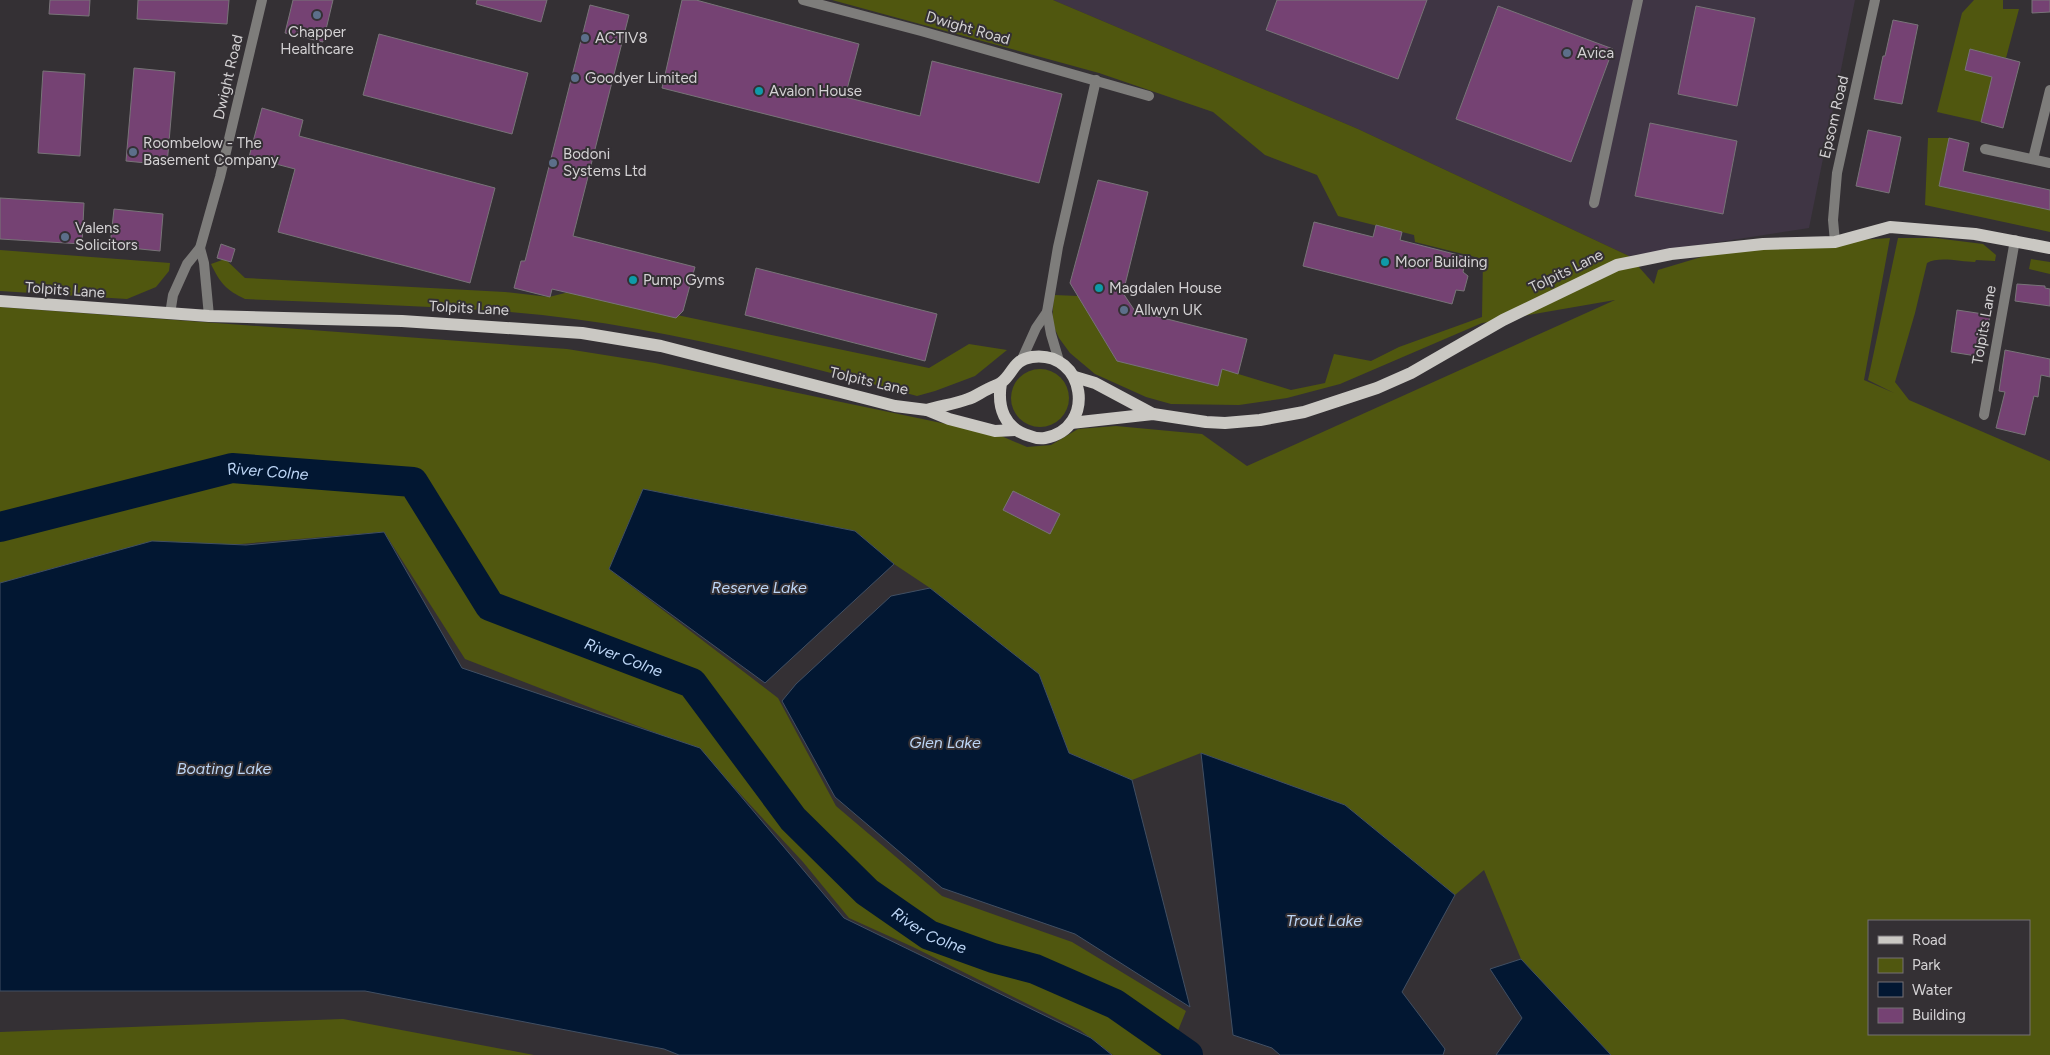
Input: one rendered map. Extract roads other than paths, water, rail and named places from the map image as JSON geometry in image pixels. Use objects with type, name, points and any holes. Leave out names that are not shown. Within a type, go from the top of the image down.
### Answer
[{"type":"main road","name":"Tolpits Lane","points":[[0,301],[170,314],[402,321],[582,333],[661,346],[895,406],[927,410],[949,419],[996,431],[1016,430],[1040,439],[1063,432],[1071,423],[1153,414],[1225,423],[1260,420],[1304,412],[1377,388],[1411,373],[1502,320],[1617,265],[1671,254],[1763,244],[1835,242],[1890,227],[1975,234],[2050,248]]},
{"type":"main road","points":[[1022,359],[1046,357],[1060,361]]},
{"type":"main road","name":"Tolpits Lane","points":[[927,410],[968,399],[1001,383],[1022,359]]},
{"type":"main road","name":"Tolpits Lane","points":[[1060,361],[1075,377],[1095,383],[1153,414]]},
{"type":"main road","points":[[1071,423],[1078,408],[1079,392],[1075,377]]},
{"type":"main road","points":[[1001,383],[1000,408],[1005,419],[1016,430]]},
{"type":"street","name":"Dwight Road","points":[[200,248],[220,177],[262,0]]},
{"type":"street","name":"Dwight Road","points":[[803,0],[921,30],[1149,96]]},
{"type":"street","points":[[1594,203],[1638,0]]},
{"type":"street","name":"Epsom Road","points":[[1835,242],[1833,215],[1837,173],[1875,0]]},
{"type":"street","points":[[1060,361],[1051,334],[1047,312],[1058,246],[1096,80]]},
{"type":"street","points":[[2033,159],[2050,90]]},
{"type":"street","points":[[1986,150],[2050,163]]},
{"type":"street","name":"Tolpits Lane","points":[[1984,415],[2015,240]]},
{"type":"street","points":[[170,314],[174,295],[187,264],[200,248]]},
{"type":"street","points":[[200,248],[204,263],[209,316]]},
{"type":"street","points":[[1022,359],[1036,328],[1047,312]]},
{"type":"water","name":"Reserve Lake","points":[[643,489],[855,531],[894,564],[765,683],[609,569]]},
{"type":"water","name":"Boating Lake","points":[[384,532],[462,668],[700,748],[844,918],[1091,1038],[1112,1055],[679,1055],[664,1049],[365,991],[0,991],[0,583],[152,541],[246,545]]},
{"type":"water","name":"Glen Lake","points":[[930,588],[1039,674],[1069,753],[1132,780],[1190,1007],[1075,934],[942,888],[835,797],[782,701],[796,684],[891,596]]},
{"type":"water","name":"Trout Lake","points":[[1201,753],[1345,805],[1455,895],[1402,992],[1445,1049],[1443,1055],[1280,1055],[1272,1048],[1233,1035]]},
{"type":"water","points":[[1521,959],[1611,1055],[1496,1055],[1522,1018],[1490,969]]},
{"type":"waterway","name":"River Colne","points":[[0,527],[232,468],[413,482],[490,606],[692,683],[793,819],[867,892],[929,935],[993,958],[1035,969],[1115,1004],[1188,1055]]},
{"type":"place","name":"Chapper Healthcare","points":[[317,15]]},
{"type":"place","name":"ACTIV8","points":[[585,38]]},
{"type":"place","name":"Avica","points":[[1567,53]]},
{"type":"place","name":"Goodyer Limited","points":[[575,78]]},
{"type":"place","name":"Avalon House","points":[[759,91]]},
{"type":"place","name":"Roombelow - The Basement Company","points":[[133,152]]},
{"type":"place","name":"Bodoni Systems Ltd","points":[[553,163]]},
{"type":"place","name":"Valens Solicitors","points":[[65,237]]},
{"type":"place","name":"Moor Building","points":[[1385,262]]},
{"type":"place","name":"Pump Gyms","points":[[633,280]]},
{"type":"place","name":"Magdalen House","points":[[1099,288]]},
{"type":"place","name":"Allwyn UK","points":[[1124,310]]}]
